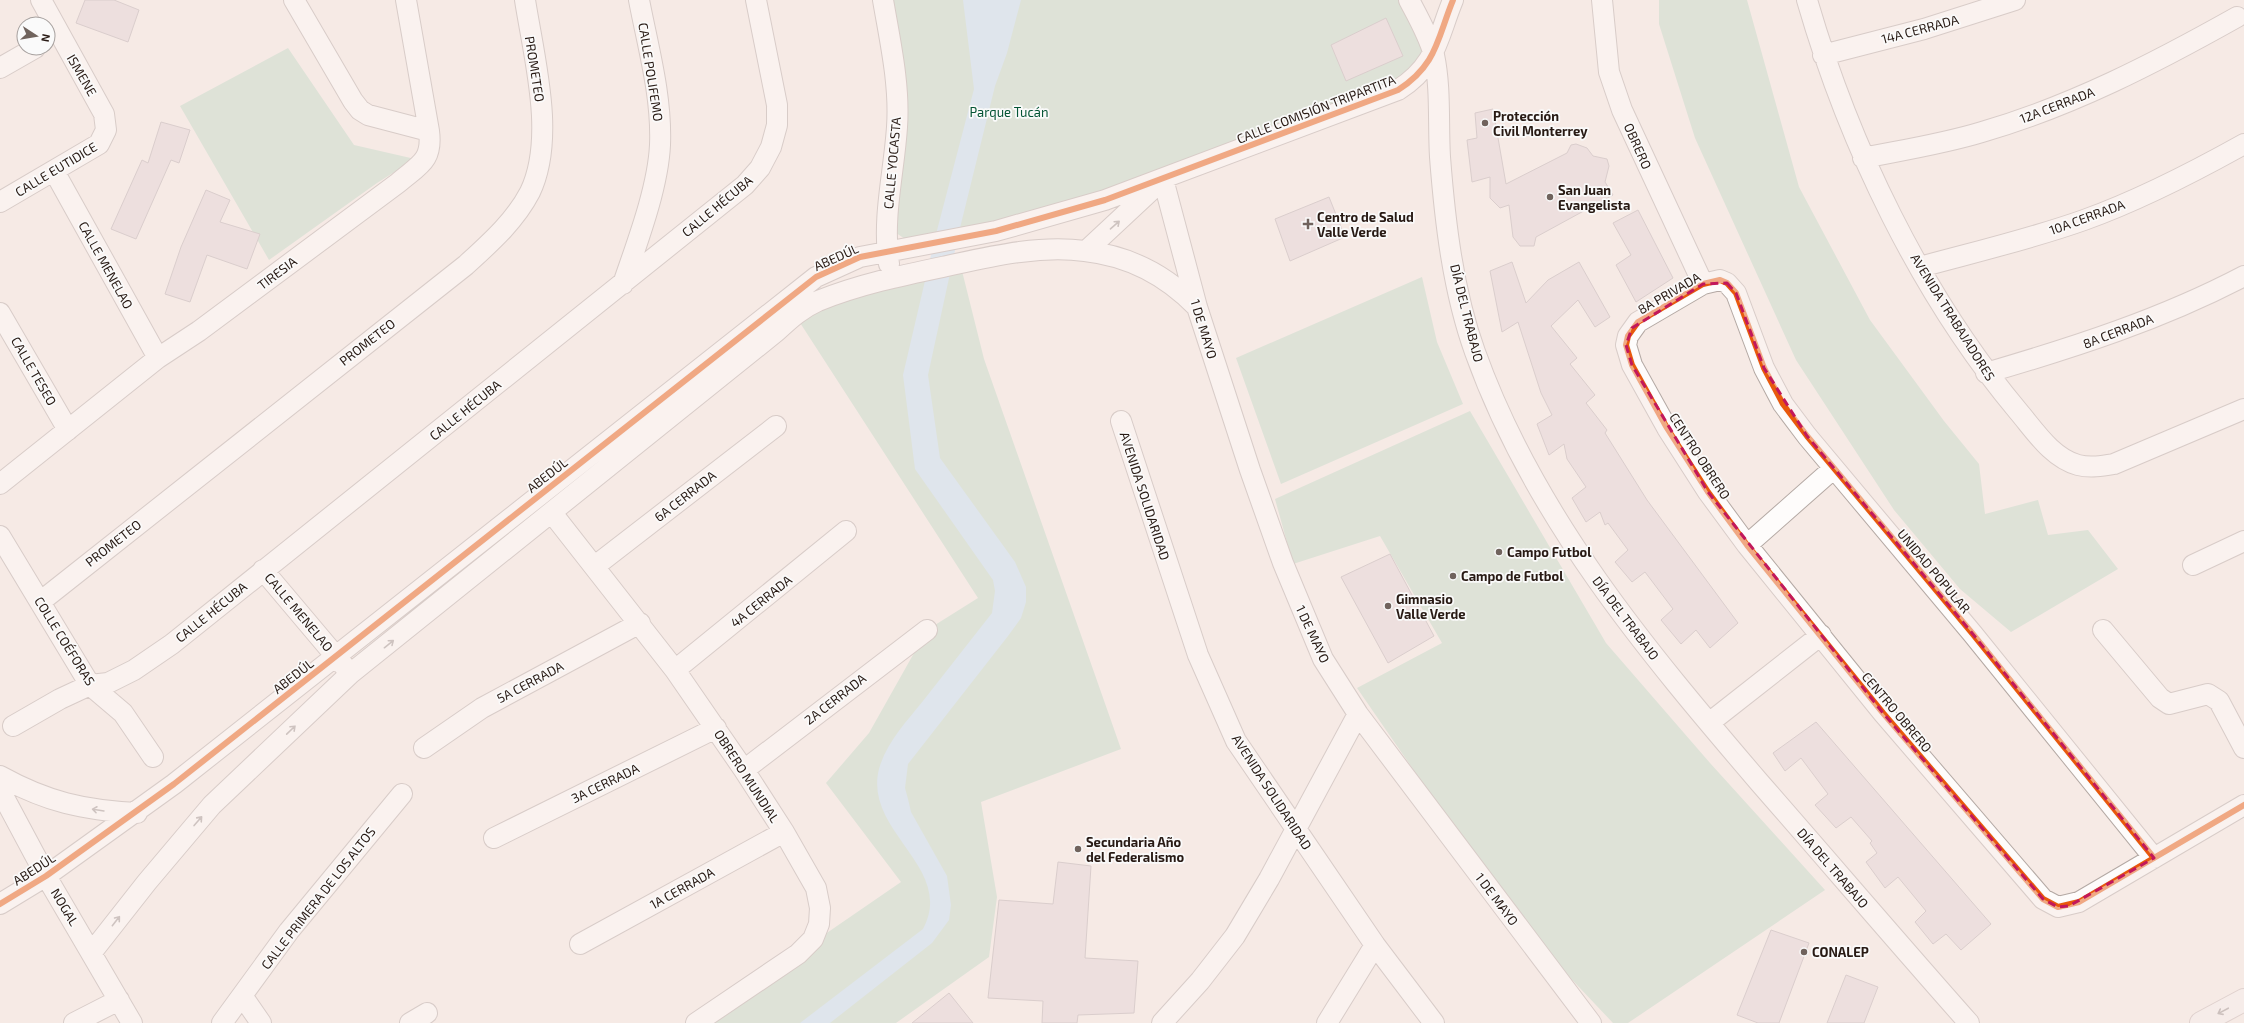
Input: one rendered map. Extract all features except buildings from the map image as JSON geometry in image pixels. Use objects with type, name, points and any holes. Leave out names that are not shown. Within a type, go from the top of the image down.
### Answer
[{"type":"main road","points":[[2201,1023],[2244,1000]]},
{"type":"street","name":"ISMENE","points":[[41,0],[46,16]]},
{"type":"street","points":[[294,0],[360,110],[368,115],[429,131]]},
{"type":"street","name":"TIRESIA","points":[[0,484],[158,358],[199,331],[398,183],[427,156],[431,145],[406,0]]},
{"type":"street","name":"PROMETEO","points":[[40,602],[466,265],[491,242],[514,217],[530,192],[539,169],[542,143],[543,120],[525,0]]},
{"type":"street","name":"CALLE POLIFEMO","points":[[623,284],[650,196],[660,147],[660,121],[657,93],[639,0]]},
{"type":"street","name":"CALLE HÉCUBA","points":[[13,726],[60,699],[90,685],[108,683],[134,670],[172,644],[745,185],[760,168],[771,147],[777,125],[777,105],[756,0]]},
{"type":"street","name":"CALLE YOCASTA","points":[[883,0],[897,89],[897,126],[889,194],[887,251],[891,278]]},
{"type":"street","name":"DÍA DEL TRABAJO","points":[[1409,0],[1423,27],[1433,53],[1438,85],[1441,163],[1447,222],[1457,285],[1474,349],[1495,405],[1525,467],[1560,525],[1641,640],[1709,723],[1969,1023]]},
{"type":"street","name":"CALLE COMISIÓN TRIPARTITA","points":[[1163,179],[1398,90],[1412,81],[1425,69],[1433,53],[1453,0]]},
{"type":"street","name":"OBRERO","points":[[1602,0],[1609,72],[1622,110],[1703,284]]},
{"type":"street","name":"AVENIDA TRABAJADORES","points":[[1807,0],[1823,55],[1863,158],[1920,267],[1986,373],[2046,445],[2062,457],[2078,465],[2095,467],[2114,464],[2244,409]]},
{"type":"street","name":"14A CERRADA","points":[[1823,55],[1924,28],[2015,0]]},
{"type":"street","name":"12A CERRADA","points":[[1863,158],[1931,145],[1982,132],[2033,116],[2084,96],[2138,71],[2237,17]]},
{"type":"street","name":"ISMENE","points":[[56,42],[104,114],[106,130]]},
{"type":"street","points":[[0,68],[21,56]]},
{"type":"street","name":"CALLE EUTIDICE","points":[[0,202],[99,144],[106,130]]},
{"type":"street","name":"10A CERRADA","points":[[1920,267],[2019,241],[2084,220],[2150,193],[2244,144]]},
{"type":"street","name":"CALLE MENELAO","points":[[54,171],[158,358]]},
{"type":"street","points":[[1086,251],[1163,179]]},
{"type":"street","name":"ABEDÚL","points":[[0,904],[46,876],[136,813],[816,277],[839,265],[860,257],[996,231],[1105,200],[1163,179]]},
{"type":"street","name":"1 DE MAYO","points":[[1163,179],[1197,307],[1250,470],[1283,563],[1323,659],[1358,714],[1591,1023]]},
{"type":"street","points":[[92,952],[169,855],[212,805],[350,674],[552,513],[795,315],[818,301],[891,278],[1003,254],[1034,250],[1086,251],[1111,256],[1148,269],[1181,290],[1197,307]]},
{"type":"street","name":"8A CERRADA","points":[[1986,373],[2075,347],[2141,323],[2209,294],[2244,276]]},
{"type":"street","name":"8A PRIVADA","points":[[1628,336],[1638,322],[1703,284],[1720,280],[1727,282]]},
{"type":"street","name":"UNIDAD POPULAR","points":[[1727,282],[1736,293],[1764,368],[1783,404],[1834,470],[1977,639],[2154,858]]},
{"type":"street","name":"CALLE TESEO","points":[[0,313],[68,430]]},
{"type":"street","name":"CENTRO OBRERO","points":[[1628,336],[1628,355],[1667,428],[1708,492],[1820,636],[1958,802],[2043,899],[2051,905],[2058,907],[2079,902],[2244,805]]},
{"type":"street","name":"AVENIDA SOLIDARIDAD","points":[[1121,421],[1179,601],[1215,696],[1236,741],[1375,944],[1434,1023]]},
{"type":"street","name":"6A CERRADA","points":[[595,566],[776,426]]},
{"type":"street","points":[[1747,544],[1834,470]]},
{"type":"street","name":"OBRERO MUNDIAL","points":[[552,513],[640,623],[716,728],[784,832],[816,888],[820,908],[819,918],[812,939],[798,954],[696,1023]]},
{"type":"street","name":"4A CERRADA","points":[[675,670],[846,531]]},
{"type":"street","name":"COLLE COÉFORAS","points":[[0,536],[90,685],[123,713],[153,757]]},
{"type":"street","points":[[2193,565],[2244,540]]},
{"type":"street","name":"CALLE MENELAO","points":[[263,570],[350,674]]},
{"type":"street","name":"5A CERRADA","points":[[424,748],[482,708],[640,623]]},
{"type":"street","name":"2A CERRADA","points":[[744,770],[927,630]]},
{"type":"street","points":[[2103,630],[2160,698],[2169,704],[2208,694],[2219,701],[2244,748]]},
{"type":"street","points":[[1709,723],[1820,636]]},
{"type":"street","points":[[1162,1023],[1200,981],[1234,936],[1296,830],[1358,714]]},
{"type":"street","name":"3A CERRADA","points":[[494,838],[716,728]]},
{"type":"street","points":[[0,776],[42,798],[103,811],[136,813]]},
{"type":"street","name":"NOGAL","points":[[0,790],[46,876],[92,952],[132,1023]]},
{"type":"street","name":"CALLE PRIMERA DE LOS ALTOS","points":[[222,1023],[243,997],[289,931],[402,794]]},
{"type":"street","name":"1A CERRADA","points":[[580,944],[784,832]]},
{"type":"street","points":[[1327,1023],[1375,944]]},
{"type":"street","points":[[243,997],[261,1023]]},
{"type":"street","points":[[74,1023],[119,1000]]},
{"type":"street","points":[[410,1023],[427,1013]]},
{"type":"highlighted area","points":[[1727,283],[1736,293],[1764,368],[1807,436],[1972,633],[2154,858],[2069,906],[2058,907],[2043,899],[1883,713],[1708,492],[1632,365],[1626,345],[1632,328],[1703,284]]},
{"type":"green space","name":"Parque Tucán","points":[[883,0],[1409,0],[1428,38],[1416,66],[1398,90],[1105,200],[905,239],[886,226],[893,159]]},
{"type":"green space","points":[[1659,0],[1747,0],[1799,187],[1870,320],[1944,421],[1979,464],[1985,514],[2038,500],[2048,535],[2088,530],[2118,569],[2011,632],[1960,589],[1894,510],[1796,360],[1695,138],[1659,24]]},
{"type":"green space","points":[[288,48],[354,145],[415,159],[377,183],[269,260],[180,106]]},
{"type":"green space","points":[[960,263],[984,359],[1121,749],[981,802],[997,897],[989,957],[896,1023],[696,1023],[901,882],[826,783],[869,733],[927,630],[978,598],[795,315]]},
{"type":"green space","points":[[1422,277],[1437,342],[1463,404],[1281,484],[1236,358]]},
{"type":"green space","points":[[1470,411],[1606,643],[1710,763],[1825,890],[1628,1023],[1613,1023],[1522,927],[1357,688],[1442,643],[1380,536],[1293,564],[1275,499]]},
{"type":"water","points":[[963,0],[1021,0],[1007,53],[995,86],[959,232],[928,375],[940,458],[1015,562],[1026,587],[1026,602],[1021,618],[1008,636],[908,764],[905,788],[911,812],[947,876],[951,905],[949,920],[932,943],[830,1023],[800,1023],[923,929],[930,907],[928,887],[919,868],[884,812],[878,791],[879,769],[882,759],[892,741],[992,613],[995,591],[993,580],[915,469],[903,375],[935,238],[974,89]]},
{"type":"cycle path","points":[[0,904],[46,876],[174,784],[816,277],[860,257],[996,231],[1105,200],[1398,90],[1411,81],[1428,61],[1439,39],[1453,0]]},
{"type":"cycle path","points":[[2154,858],[1972,633],[1807,436],[1783,404],[1764,368],[1736,293],[1727,283],[1720,280],[1703,284],[1638,322],[1628,336],[1626,345],[1632,365],[1667,428],[1708,492],[1747,545],[1883,713],[2043,899],[2058,907],[2079,902],[2244,805]]},
{"type":"place","name":"Protección Civil Monterrey","points":[[1485,123]]},
{"type":"place","name":"San Juan Evangelista","points":[[1550,197]]},
{"type":"place","name":"Centro de Salud Valle Verde","points":[[1308,224]]},
{"type":"place","name":"Campo Futbol","points":[[1499,552]]},
{"type":"place","name":"Campo de Futbol","points":[[1453,576]]},
{"type":"place","name":"Gimnasio Valle Verde","points":[[1388,606]]},
{"type":"place","name":"Secundaria Año del Federalismo","points":[[1078,849]]},
{"type":"place","name":"CONALEP","points":[[1804,952]]}]
